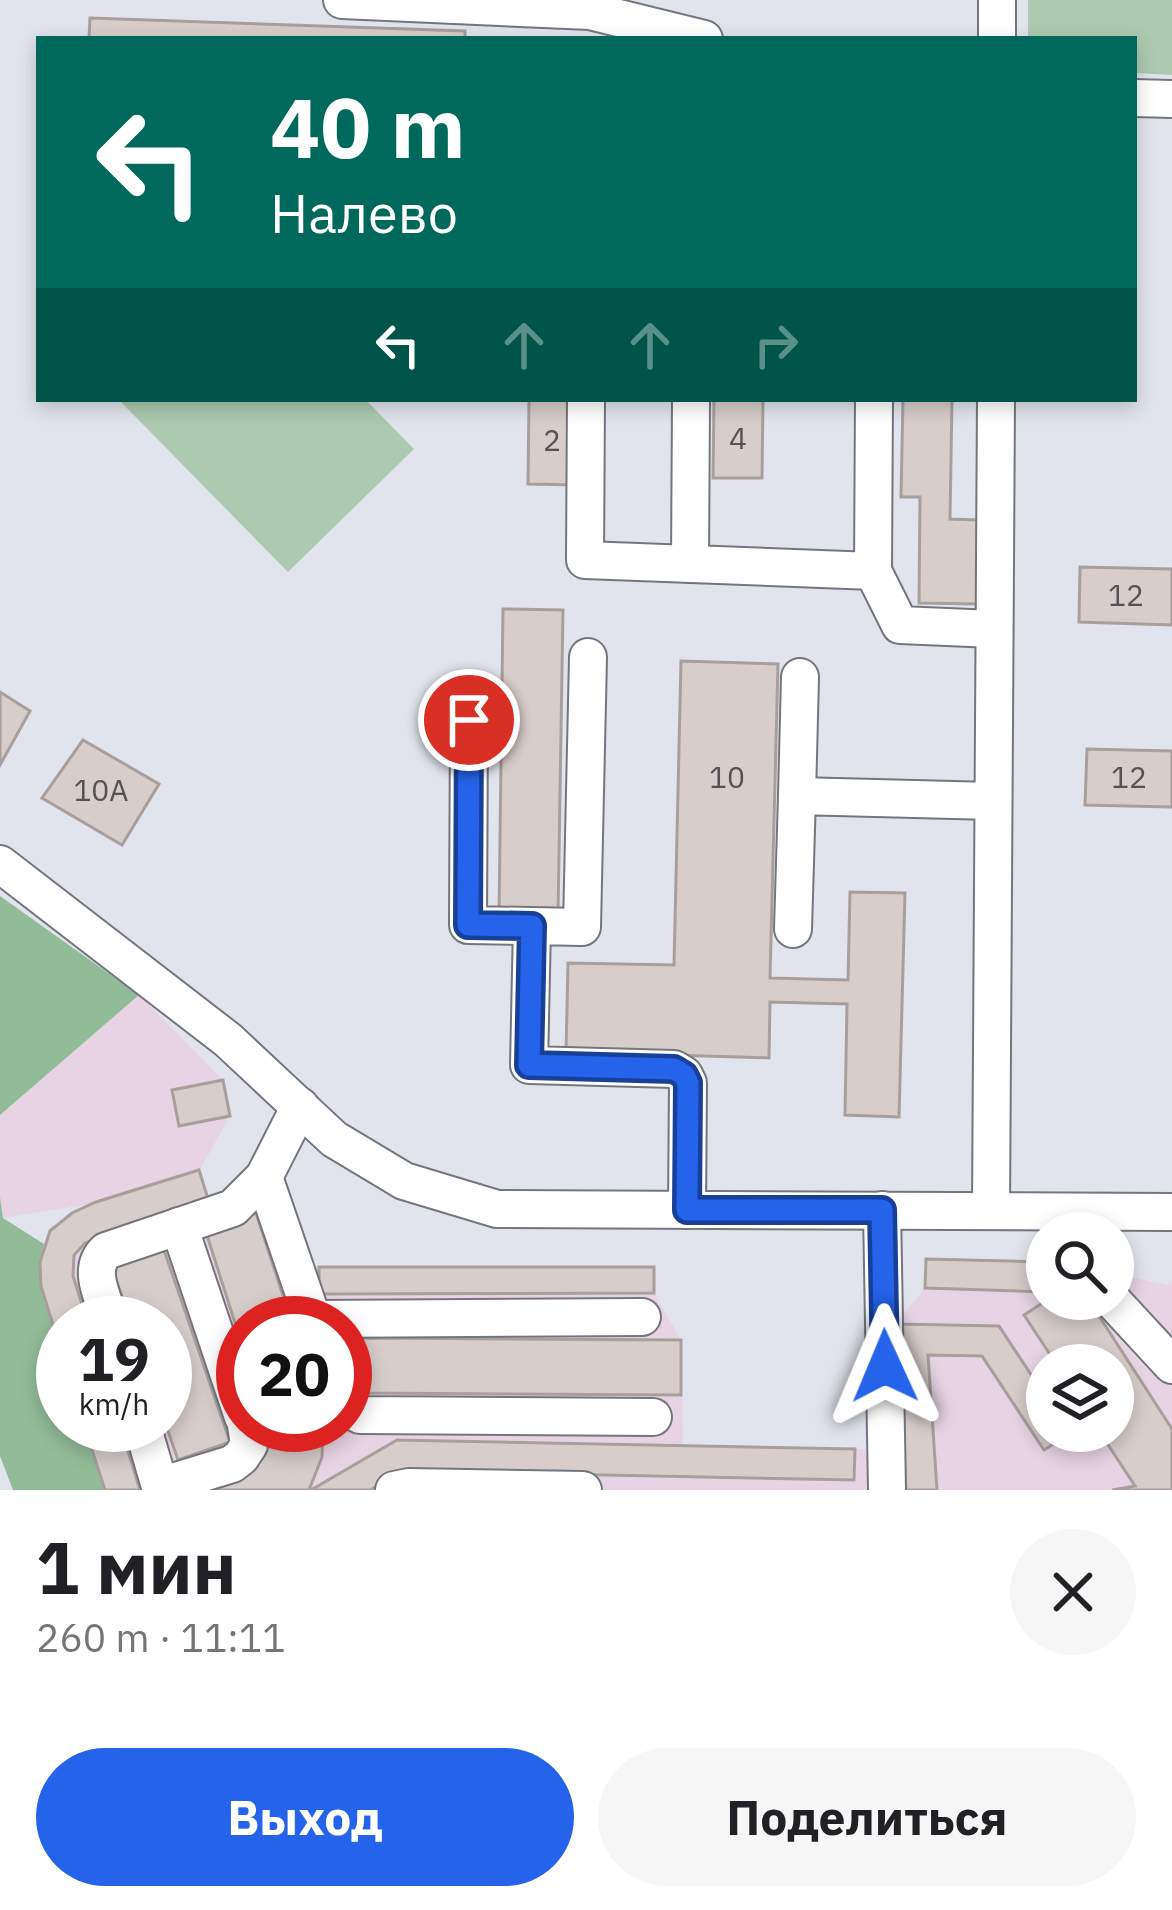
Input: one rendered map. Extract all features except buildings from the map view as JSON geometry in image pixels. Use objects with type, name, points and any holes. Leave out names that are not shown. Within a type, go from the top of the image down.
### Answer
[{"type":"street","points":[[342,0],[681,36]]},
{"type":"street","points":[[997,0],[997,36]]},
{"type":"street","points":[[1137,98],[1172,99]]},
{"type":"street","points":[[586,402],[585,560],[873,571]]},
{"type":"street","points":[[689,564],[692,402]]},
{"type":"street","points":[[874,402],[873,571],[900,625],[994,629]]},
{"type":"street","points":[[991,1211],[996,402]]},
{"type":"street","points":[[469,720],[468,925],[582,927],[588,657]]},
{"type":"street","points":[[793,928],[800,677]]},
{"type":"street","points":[[797,796],[993,801]]},
{"type":"street","points":[[0,864],[228,1040],[334,1139],[404,1180],[497,1209],[991,1211],[1026,1215]]},
{"type":"street","points":[[532,926],[529,1065],[674,1069],[684,1075],[688,1083],[687,1210]]},
{"type":"street","points":[[103,1296],[95,1272],[97,1260],[106,1251],[233,1208],[264,1177],[300,1106]]},
{"type":"street","points":[[264,1177],[305,1296]]},
{"type":"street","points":[[882,1210],[887,1490]]},
{"type":"street","points":[[1134,1216],[1172,1212]]},
{"type":"street","points":[[179,1226],[216,1337]]},
{"type":"street","points":[[372,1320],[641,1317]]},
{"type":"street","points":[[1130,1320],[1172,1365]]},
{"type":"street","points":[[372,1415],[653,1417]]},
{"type":"street","points":[[150,1452],[161,1488],[232,1464],[245,1452]]},
{"type":"street","points":[[394,1490],[583,1490]]},
{"type":"shaded area","points":[[139,995],[223,1080],[230,1116],[199,1171],[210,1202],[256,1213],[277,1277],[319,1267],[654,1267],[654,1293],[681,1340],[683,1445],[886,1449],[896,1324],[925,1288],[926,1259],[1026,1261],[1026,1320],[1134,1320],[1134,1278],[1172,1282],[1172,1490],[105,1490],[93,1452],[192,1452],[192,1296],[44,1296],[40,1262],[50,1231],[90,1204],[3,1218],[0,1115]]},
{"type":"green space","points":[[1028,0],[1172,0],[1172,75],[1137,73],[1137,36],[1028,36]]},
{"type":"green space","points":[[121,402],[368,402],[414,449],[288,572]]},
{"type":"green space","points":[[0,896],[139,995],[0,1115]]},
{"type":"green space","points":[[0,1197],[3,1218],[44,1244],[41,1275],[45,1296],[36,1296],[36,1452],[93,1452],[105,1490],[13,1490],[0,1456]]},
{"type":"route","points":[[469,720],[468,925],[532,926],[529,1065],[674,1069],[684,1075],[688,1083],[687,1210],[882,1210],[885,1366]]}]
